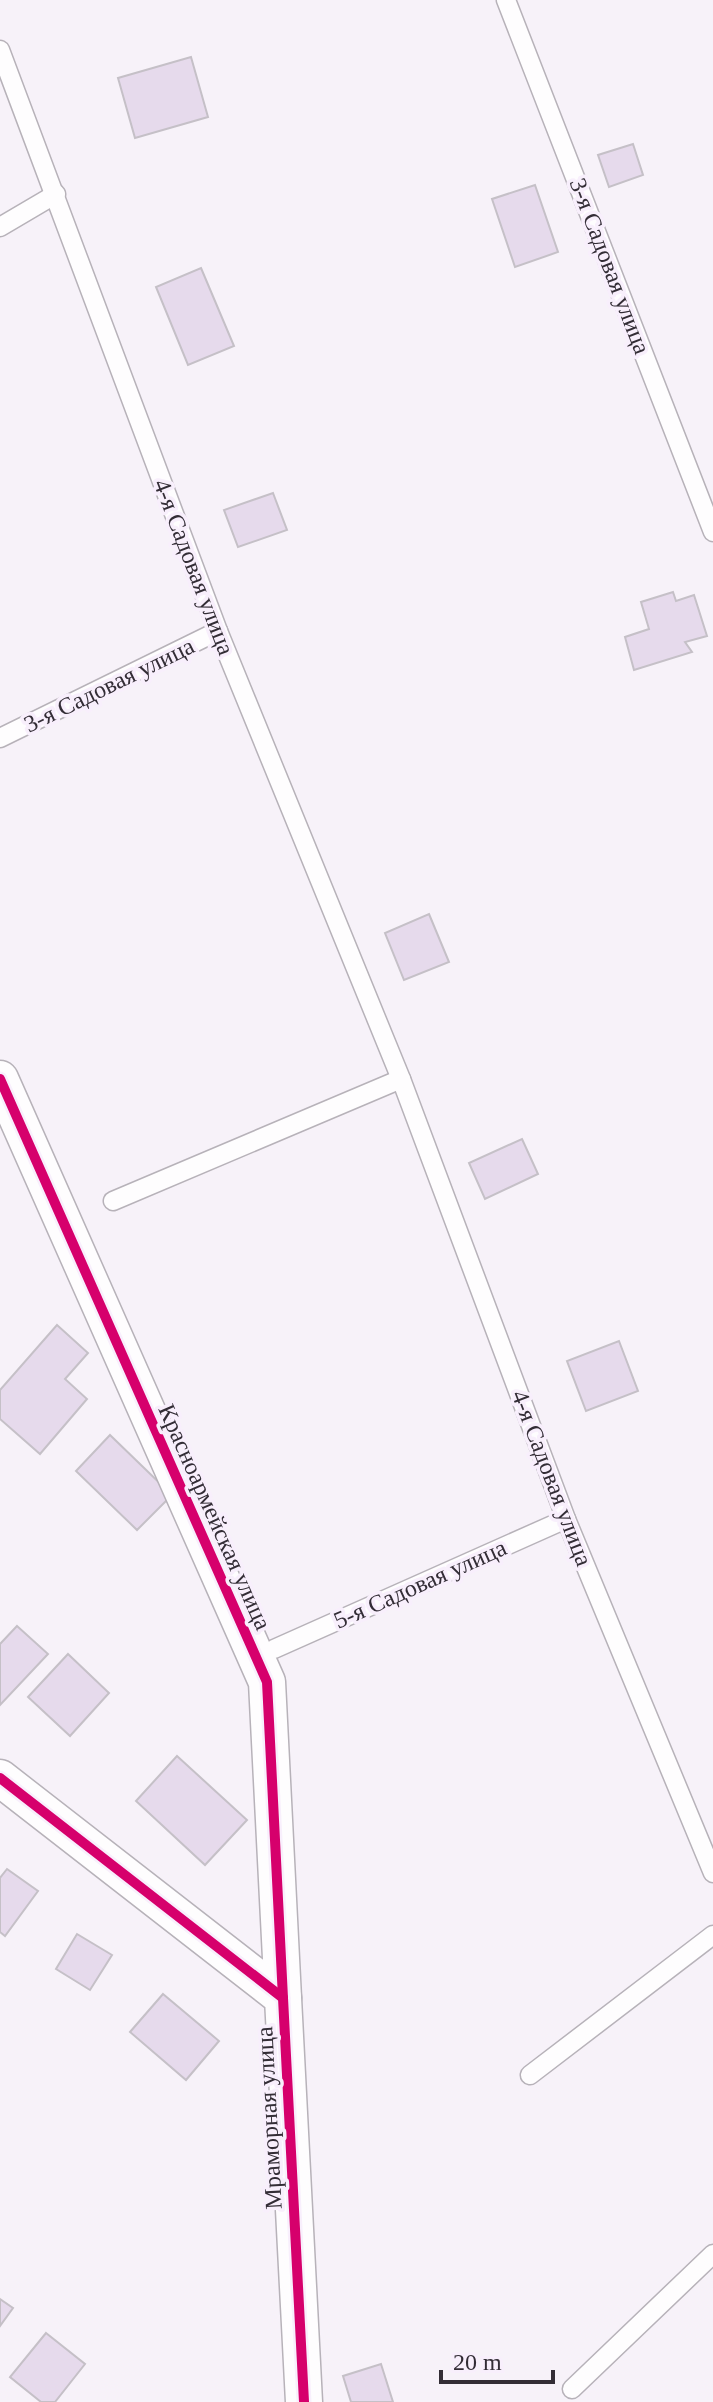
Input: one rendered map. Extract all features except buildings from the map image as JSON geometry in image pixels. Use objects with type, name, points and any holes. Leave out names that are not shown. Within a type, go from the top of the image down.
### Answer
[{"type":"street","name":"Красноармейская улица","points":[[0,1079],[267,1682],[283,1998]]},
{"type":"street","name":"Мраморная улица","points":[[0,1778],[283,1998],[304,2402]]},
{"type":"lane","name":"3-я Садовая улица","points":[[506,0],[713,532]]},
{"type":"lane","name":"4-я Садовая улица","points":[[0,50],[218,631],[401,1079],[566,1519],[713,1873]]},
{"type":"lane","points":[[0,227],[56,194]]},
{"type":"lane","name":"3-я Садовая улица","points":[[0,738],[218,631]]},
{"type":"lane","points":[[113,1201],[401,1079]]},
{"type":"lane","name":"5-я Садовая улица","points":[[274,1649],[566,1519]]},
{"type":"lane","points":[[530,2075],[713,1935]]},
{"type":"lane","points":[[572,2389],[713,2254]]},
{"type":"cycle path","points":[[0,1079],[267,1682],[283,1998]]},
{"type":"cycle path","points":[[0,1778],[283,1998],[304,2402]]}]
